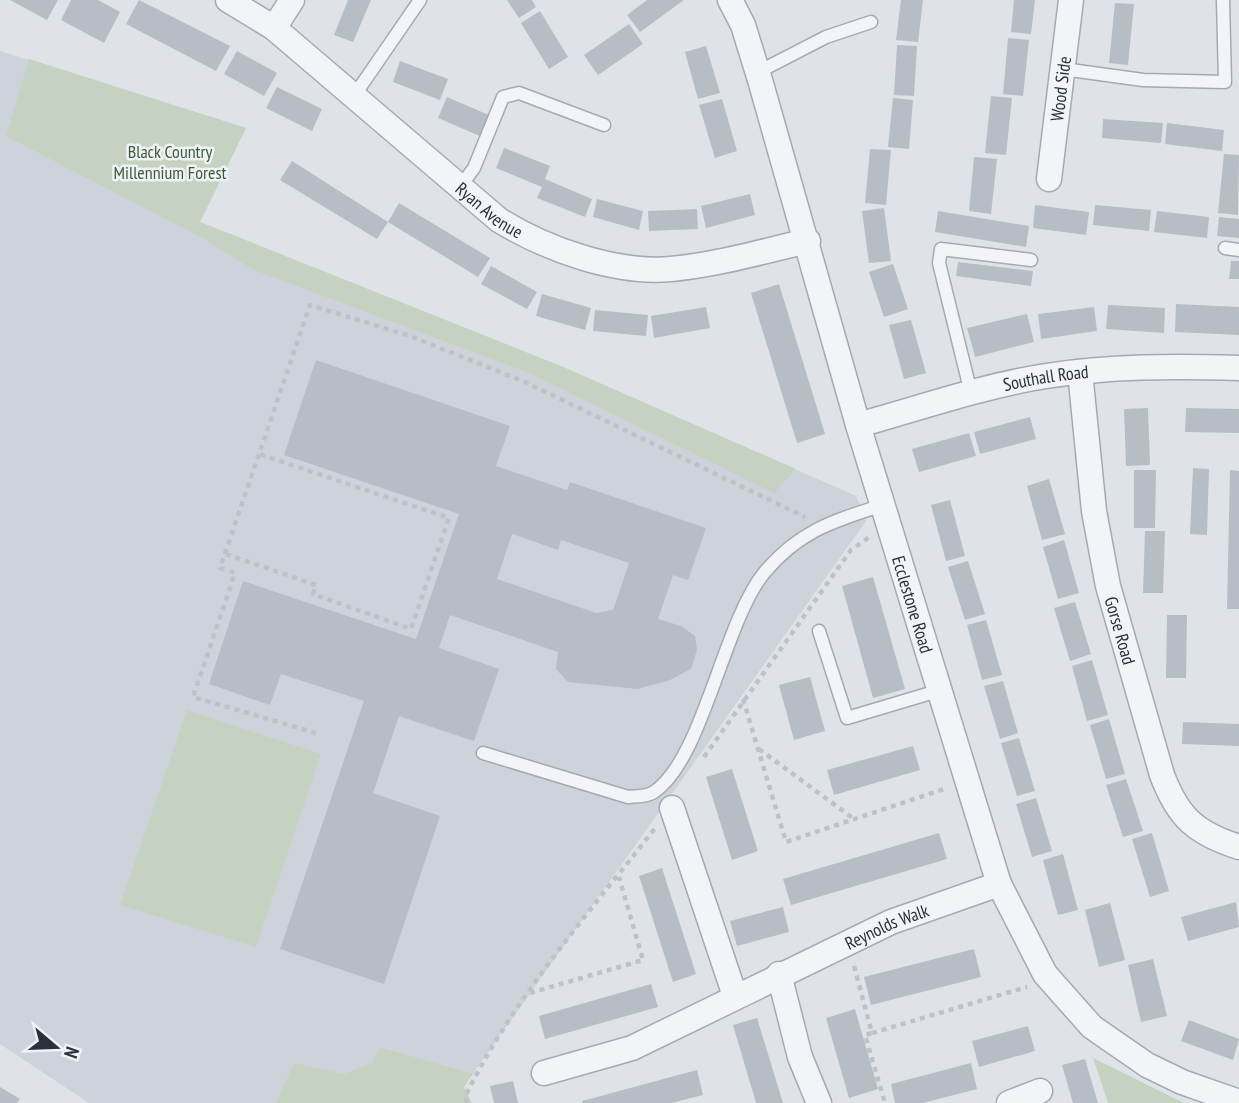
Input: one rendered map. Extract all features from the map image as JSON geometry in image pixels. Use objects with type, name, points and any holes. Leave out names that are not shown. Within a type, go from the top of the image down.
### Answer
[{"type":"street","name":"Ryan Avenue","points":[[228,0],[274,28],[499,220],[526,236],[639,270],[671,270],[808,242]]},
{"type":"street","points":[[274,28],[292,0]]},
{"type":"street","name":"Ecclestone Road","points":[[730,0],[743,25],[758,72],[858,425],[999,884],[1045,974],[1092,1027],[1119,1048],[1182,1082],[1239,1102]]},
{"type":"street","name":"Wood Side","points":[[1049,179],[1071,0]]},
{"type":"street","name":"Southall Road","points":[[858,425],[971,393],[1080,372],[1148,366],[1239,368]]},
{"type":"street","name":"Gorse Road","points":[[1080,372],[1094,512],[1108,586],[1162,775],[1173,805],[1191,823],[1239,847]]},
{"type":"street","points":[[672,808],[735,996]]},
{"type":"street","name":"Reynolds Walk","points":[[544,1073],[632,1048],[847,941],[891,922],[999,884]]},
{"type":"street","points":[[779,975],[800,1057],[819,1103]]},
{"type":"street","points":[[1009,1103],[1040,1090]]},
{"type":"lane","points":[[354,96],[420,0]]},
{"type":"lane","points":[[1063,69],[1143,80],[1225,82],[1223,0]]},
{"type":"lane","points":[[758,72],[826,37],[871,22]]},
{"type":"lane","points":[[460,187],[474,168],[503,97],[508,94],[519,93],[604,125]]},
{"type":"lane","points":[[1225,247],[1239,250]]},
{"type":"lane","points":[[971,393],[939,263],[941,249],[1031,260]]},
{"type":"lane","points":[[482,753],[628,797],[651,794],[669,780],[683,755],[740,619],[762,575],[793,543],[821,525],[883,505]]},
{"type":"lane","points":[[820,631],[847,718],[941,690]]},
{"type":"path","points":[[316,733],[194,697],[235,573],[220,568],[310,305],[410,336],[525,382],[821,525]]},
{"type":"path","points":[[225,554],[316,585],[313,594],[411,629],[445,531],[449,518],[259,454]]},
{"type":"path","points":[[743,699],[786,842],[968,781]]},
{"type":"path","points":[[758,748],[854,819]]},
{"type":"path","points":[[528,993],[643,960],[618,876]]},
{"type":"path","points":[[847,941],[872,1033]]},
{"type":"path","points":[[886,1103],[865,1035],[1025,988],[1045,974]]},
{"type":"path","points":[[460,1103],[464,1097]]},
{"type":"shaded area","points":[[0,51],[246,128],[200,222],[563,367],[856,496],[866,521],[452,1103],[89,1103],[0,1044]]},
{"type":"green space","name":"Black Country Millennium Forest","points":[[29,59],[246,128],[200,222],[563,367],[796,469],[774,493],[527,372],[254,270],[206,240],[6,136]]},
{"type":"green space","points":[[187,710],[321,754],[256,947],[120,905]]},
{"type":"green space","points":[[379,1047],[473,1074],[464,1087],[472,1103],[276,1103],[294,1063],[344,1074],[373,1062]]},
{"type":"green space","points":[[1093,1058],[1184,1103],[1108,1103]]},
{"type":"building","points":[[10,0],[58,0],[47,20]]},
{"type":"building","points":[[71,0],[98,0],[120,12],[104,43],[61,20]]},
{"type":"building","points":[[139,0],[230,46],[216,71],[126,24]]},
{"type":"building","points":[[348,0],[371,0],[353,42],[334,35]]},
{"type":"building","points":[[507,0],[532,0],[536,7],[519,18]]},
{"type":"building","points":[[647,0],[684,0],[640,32],[627,15]]},
{"type":"building","points":[[901,0],[923,0],[918,42],[896,40]]},
{"type":"building","points":[[1014,0],[1035,0],[1031,34],[1011,32]]},
{"type":"building","points":[[1115,3],[1134,4],[1128,65],[1109,63]]},
{"type":"building","points":[[540,11],[568,57],[549,69],[521,23]]},
{"type":"building","points":[[629,24],[643,44],[598,75],[584,55]]},
{"type":"building","points":[[1008,38],[1029,40],[1023,96],[1003,94]]},
{"type":"building","points":[[897,45],[917,46],[914,96],[894,95]]},
{"type":"building","points":[[706,46],[720,93],[698,99],[685,52]]},
{"type":"building","points":[[237,51],[277,73],[264,96],[224,74]]},
{"type":"building","points":[[400,61],[448,79],[440,100],[393,82]]},
{"type":"building","points":[[277,87],[322,109],[312,131],[266,108]]},
{"type":"building","points":[[991,96],[1012,98],[1006,155],[985,153]]},
{"type":"building","points":[[447,97],[491,116],[482,137],[438,118]]},
{"type":"building","points":[[893,98],[913,100],[909,149],[888,147]]},
{"type":"building","points":[[722,99],[737,151],[715,158],[699,105]]},
{"type":"building","points":[[1103,119],[1163,123],[1161,143],[1102,138]]},
{"type":"building","points":[[1167,123],[1224,130],[1222,151],[1165,144]]},
{"type":"building","points":[[504,148],[550,166],[545,179],[592,199],[585,217],[537,198],[542,187],[496,168]]},
{"type":"building","points":[[870,149],[891,150],[886,205],[865,203]]},
{"type":"building","points":[[1224,154],[1239,155],[1238,215],[1218,213]]},
{"type":"building","points":[[974,157],[997,159],[991,214],[969,211]]},
{"type":"building","points":[[292,161],[388,222],[377,239],[280,180]]},
{"type":"building","points":[[750,194],[755,215],[706,228],[701,206]]},
{"type":"building","points":[[597,199],[643,211],[639,230],[593,217]]},
{"type":"building","points":[[399,203],[490,258],[478,277],[388,222]]},
{"type":"building","points":[[1035,205],[1089,212],[1086,235],[1033,228]]},
{"type":"building","points":[[1095,205],[1151,210],[1149,231],[1093,225]]},
{"type":"building","points":[[884,208],[891,261],[869,263],[862,211]]},
{"type":"building","points":[[697,209],[698,229],[649,231],[648,211]]},
{"type":"building","points":[[938,211],[1029,226],[1026,247],[935,232]]},
{"type":"building","points":[[1157,211],[1209,217],[1207,238],[1154,232]]},
{"type":"building","points":[[1219,217],[1239,219],[1239,238],[1217,236]]},
{"type":"building","points":[[1231,261],[1239,261],[1239,279],[1229,279]]},
{"type":"building","points":[[958,262],[1033,271],[1031,286],[956,276]]},
{"type":"building","points":[[893,264],[908,309],[884,317],[869,272]]},
{"type":"building","points":[[491,266],[537,292],[527,309],[481,284]]},
{"type":"building","points":[[779,284],[825,434],[797,443],[751,293]]},
{"type":"building","points":[[542,294],[591,308],[585,330],[536,316]]},
{"type":"building","points":[[1176,304],[1239,307],[1239,335],[1175,332]]},
{"type":"building","points":[[1108,305],[1165,308],[1164,333],[1106,329]]},
{"type":"building","points":[[706,307],[710,328],[654,338],[651,316]]},
{"type":"building","points":[[1094,307],[1097,331],[1041,339],[1038,314]]},
{"type":"building","points":[[595,310],[648,315],[646,336],[593,331]]},
{"type":"building","points":[[1027,314],[1034,342],[975,357],[967,328]]},
{"type":"building","points":[[911,320],[926,373],[904,379],[889,325]]},
{"type":"building","points":[[316,360],[510,426],[496,466],[567,490],[570,482],[706,528],[688,580],[673,575],[658,619],[681,626],[695,636],[697,650],[691,669],[670,680],[638,689],[568,682],[556,669],[558,652],[450,615],[439,648],[499,669],[474,741],[399,716],[373,793],[440,816],[384,984],[280,949],[364,701],[281,674],[270,705],[209,684],[243,581],[416,639],[459,514],[284,455]],"holes":[[[512,534],[558,550],[561,540],[629,563],[613,610],[596,613],[497,579]]]},
{"type":"building","points":[[1148,408],[1150,465],[1126,466],[1124,409]]},
{"type":"building","points":[[1186,408],[1239,409],[1239,433],[1185,432]]},
{"type":"building","points":[[1030,417],[1036,439],[980,454],[974,432]]},
{"type":"building","points":[[969,433],[976,456],[919,472],[912,449]]},
{"type":"building","points":[[1193,468],[1209,469],[1207,535],[1190,534]]},
{"type":"building","points":[[1134,470],[1156,470],[1155,528],[1134,528]]},
{"type":"building","points":[[1230,470],[1239,471],[1239,609],[1227,609]]},
{"type":"building","points":[[1049,479],[1065,534],[1042,540],[1027,486]]},
{"type":"building","points":[[950,500],[965,556],[946,561],[931,505]]},
{"type":"building","points":[[1145,531],[1165,531],[1163,593],[1143,593]]},
{"type":"building","points":[[1064,540],[1079,593],[1058,599],[1043,547]]},
{"type":"building","points":[[968,561],[985,614],[965,620],[948,567]]},
{"type":"building","points":[[873,577],[905,689],[873,698],[842,586]]},
{"type":"building","points":[[1075,602],[1091,654],[1070,661],[1054,608]]},
{"type":"building","points":[[1167,615],[1187,615],[1186,678],[1166,678]]},
{"type":"building","points":[[986,620],[1002,675],[982,680],[967,625]]},
{"type":"building","points":[[1092,660],[1108,715],[1087,721],[1072,666]]},
{"type":"building","points":[[810,677],[825,731],[794,740],[779,685]]},
{"type":"building","points":[[1003,681],[1018,733],[1000,739],[984,686]]},
{"type":"building","points":[[1109,719],[1125,774],[1106,779],[1090,725]]},
{"type":"building","points":[[1183,722],[1239,724],[1239,746],[1182,744]]},
{"type":"building","points":[[1019,738],[1035,791],[1017,796],[1001,743]]},
{"type":"building","points":[[913,746],[920,770],[834,795],[827,770]]},
{"type":"building","points":[[732,769],[758,851],[732,860],[706,777]]},
{"type":"building","points":[[1126,779],[1143,831],[1123,837],[1106,785]]},
{"type":"building","points":[[1036,798],[1052,851],[1032,857],[1016,804]]},
{"type":"building","points":[[939,833],[947,859],[791,905],[783,879]]},
{"type":"building","points":[[1152,833],[1169,891],[1150,897],[1132,839]]},
{"type":"building","points":[[1063,854],[1078,910],[1058,915],[1043,860]]},
{"type":"building","points":[[662,868],[696,974],[673,982],[639,876]]},
{"type":"building","points":[[1236,902],[1239,927],[1188,941],[1181,917]]},
{"type":"building","points":[[1110,903],[1125,960],[1099,967],[1085,910]]},
{"type":"building","points":[[783,907],[789,932],[737,946],[730,921]]},
{"type":"building","points":[[974,949],[981,977],[871,1005],[864,977]]},
{"type":"building","points":[[1153,959],[1167,1016],[1141,1022],[1128,965]]},
{"type":"building","points":[[651,984],[658,1007],[545,1039],[539,1016]]},
{"type":"building","points":[[855,1009],[878,1089],[849,1098],[826,1018]]},
{"type":"building","points":[[757,1018],[783,1103],[756,1103],[733,1025]]},
{"type":"building","points":[[1189,1020],[1239,1039],[1233,1060],[1181,1041]]},
{"type":"building","points":[[1028,1026],[1035,1051],[979,1067],[972,1041]]},
{"type":"building","points":[[1085,1059],[1098,1103],[1073,1103],[1062,1065]]},
{"type":"building","points":[[971,1063],[977,1089],[923,1103],[895,1103],[891,1084]]},
{"type":"building","points":[[697,1070],[703,1095],[671,1103],[582,1101]]},
{"type":"building","points":[[513,1081],[518,1103],[494,1103],[490,1086]]},
{"type":"building","points":[[0,1087],[20,1099],[17,1103],[0,1103]]}]
